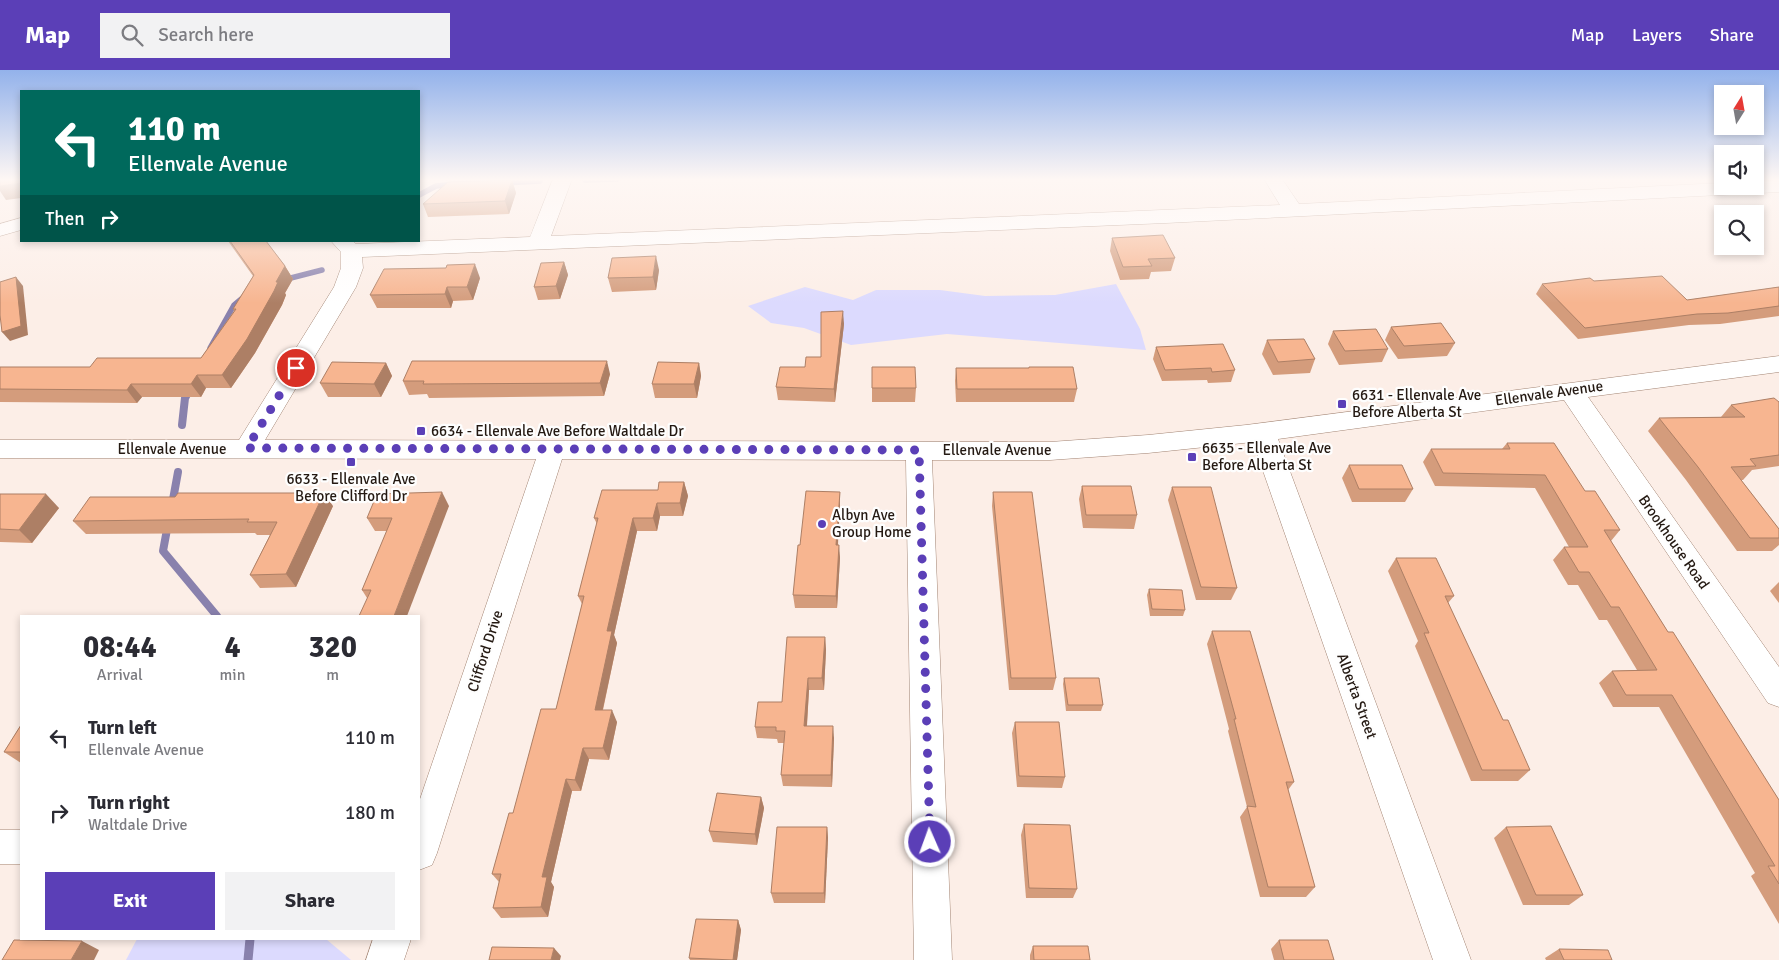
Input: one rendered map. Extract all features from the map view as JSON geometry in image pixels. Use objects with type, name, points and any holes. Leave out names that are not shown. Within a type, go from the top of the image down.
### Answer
[{"type":"street","points":[[538,243],[546,221]]},
{"type":"street","points":[[247,448],[345,287],[352,268],[346,246],[538,243],[1072,221]]},
{"type":"street","points":[[0,230],[20,224]]},
{"type":"street","name":"Ellenvale Avenue","points":[[0,450],[247,448],[1050,450],[1122,448],[1263,433],[1570,390],[1779,364]]},
{"type":"street","name":"Brookhouse Road","points":[[1570,390],[1779,693]]},
{"type":"street","name":"Alberta Street","points":[[1263,433],[1452,960]]},
{"type":"street","name":"Clifford Drive","points":[[420,847],[552,450]]},
{"type":"street","points":[[919,450],[933,960]]},
{"type":"street","points":[[0,847],[20,848]]},
{"type":"street","points":[[385,960],[392,940]]},
{"type":"shaded area","points":[[1116,284],[1140,329],[1146,350],[947,334],[851,345],[804,328],[771,323],[748,306],[805,287],[853,300],[876,290],[940,290],[985,296],[1055,295]]},
{"type":"shaded area","points":[[136,940],[327,940],[351,960],[126,960]]},
{"type":"building","points":[[1163,235],[1175,258],[1148,259],[1152,266],[1123,267],[1112,238]]},
{"type":"building","points":[[231,242],[267,242],[285,266],[276,282],[278,282],[274,291],[247,339],[222,375],[197,375],[191,384],[131,384],[127,390],[0,389],[0,367],[90,367],[97,358],[201,358],[236,309],[233,309],[254,275]]},
{"type":"building","points":[[656,256],[653,277],[608,278],[612,258]]},
{"type":"building","points":[[564,262],[556,286],[534,287],[541,263]]},
{"type":"building","points":[[475,264],[467,287],[447,287],[445,294],[370,295],[384,269],[446,268],[447,265]]},
{"type":"building","points":[[1662,276],[1687,300],[1779,287],[1779,306],[1585,328],[1542,284],[1590,278],[1594,281]]},
{"type":"building","points":[[16,277],[21,326],[2,332],[0,282]]},
{"type":"building","points":[[843,311],[834,389],[776,387],[780,367],[805,367],[806,357],[821,357],[821,312]]},
{"type":"building","points":[[1441,323],[1455,343],[1404,346],[1391,327]]},
{"type":"building","points":[[1376,329],[1388,349],[1345,351],[1333,331]]},
{"type":"building","points":[[1304,339],[1315,359],[1278,362],[1267,340]]},
{"type":"building","points":[[1223,344],[1235,370],[1212,372],[1211,368],[1165,370],[1156,347]]},
{"type":"building","points":[[412,361],[607,361],[600,383],[423,384],[424,381],[403,381]]},
{"type":"building","points":[[332,362],[386,363],[374,384],[320,383]]},
{"type":"building","points":[[658,362],[699,363],[694,384],[652,384]]},
{"type":"building","points":[[872,367],[915,367],[916,388],[872,388]]},
{"type":"building","points":[[1073,367],[1077,389],[957,389],[956,368]]},
{"type":"building","points":[[1774,398],[1779,402],[1779,455],[1750,459],[1756,466],[1731,467],[1779,529],[1779,538],[1750,538],[1659,418],[1745,417],[1731,405]]},
{"type":"building","points":[[1507,443],[1554,443],[1585,491],[1595,491],[1620,530],[1604,530],[1668,632],[1673,632],[1779,800],[1779,884],[1768,866],[1775,866],[1672,695],[1626,695],[1612,671],[1657,670],[1619,607],[1611,607],[1589,572],[1579,572],[1564,547],[1588,547],[1545,475],[1443,473],[1431,449],[1510,449]]},
{"type":"building","points":[[1349,465],[1402,465],[1413,489],[1359,489]]},
{"type":"building","points":[[659,482],[684,482],[680,503],[657,503],[653,518],[633,518],[607,631],[612,631],[595,710],[612,710],[603,748],[583,748],[575,780],[566,779],[542,877],[547,877],[541,907],[493,908],[501,874],[492,874],[509,813],[513,813],[541,709],[556,709],[584,596],[578,596],[598,518],[594,518],[602,490],[658,490]]},
{"type":"building","points":[[1082,486],[1131,486],[1137,515],[1086,515]]},
{"type":"building","points":[[1172,487],[1211,487],[1237,588],[1201,587]]},
{"type":"building","points":[[806,491],[840,492],[836,545],[839,545],[836,596],[793,595]]},
{"type":"building","points":[[442,492],[394,615],[359,615],[371,590],[362,590],[392,518],[367,518],[377,494]]},
{"type":"building","points":[[993,492],[1032,492],[1056,678],[1011,678]]},
{"type":"building","points":[[178,493],[324,493],[286,574],[250,575],[277,522],[247,522],[249,519],[73,521],[90,497],[175,497]]},
{"type":"building","points":[[0,494],[46,494],[19,530],[0,529]]},
{"type":"building","points":[[1396,558],[1436,558],[1454,596],[1445,596],[1503,720],[1508,720],[1530,770],[1482,770],[1424,633],[1429,633]]},
{"type":"building","points":[[1149,589],[1182,590],[1185,610],[1152,609]]},
{"type":"building","points":[[1212,631],[1250,631],[1294,782],[1286,782],[1315,887],[1268,887],[1247,806],[1256,807],[1234,719],[1236,719]]},
{"type":"building","points":[[787,637],[825,637],[822,678],[808,678],[804,726],[833,726],[831,775],[781,775],[785,731],[776,731],[776,727],[755,727],[758,702],[782,702]]},
{"type":"building","points":[[1064,678],[1099,678],[1103,705],[1068,705]]},
{"type":"building","points":[[1015,722],[1059,722],[1065,777],[1019,776]]},
{"type":"building","points":[[20,727],[20,752],[4,752]]},
{"type":"building","points":[[717,793],[761,797],[755,834],[709,831]]},
{"type":"building","points":[[1024,824],[1070,825],[1077,889],[1029,888]]},
{"type":"building","points":[[1551,826],[1583,895],[1536,895],[1506,827]]},
{"type":"building","points":[[777,827],[827,827],[824,893],[771,893]]},
{"type":"building","points":[[696,919],[738,920],[733,960],[689,958]]},
{"type":"building","points":[[14,940],[82,941],[71,960],[2,960]]},
{"type":"building","points":[[1279,940],[1328,940],[1334,960],[1284,960]]},
{"type":"building","points":[[1033,946],[1088,946],[1090,960],[1034,960]]},
{"type":"building","points":[[492,947],[554,948],[551,960],[489,960]]},
{"type":"building","points":[[1559,949],[1608,950],[1612,960],[1564,960]]},
{"type":"waterway","points":[[283,280],[322,270]]},
{"type":"waterway","points":[[210,348],[234,305],[247,294]]},
{"type":"waterway","points":[[182,425],[185,398],[190,389]]},
{"type":"waterway","points":[[172,505],[178,472]]},
{"type":"waterway","points":[[168,524],[163,551],[216,615]]},
{"type":"waterway","points":[[248,960],[250,940]]},
{"type":"place","name":"6631 - Ellenvale Ave Before Alberta St","points":[[1342,404]]},
{"type":"place","name":"6634 - Ellenvale Ave Before Waltdale Dr","points":[[421,431]]},
{"type":"place","name":"6635 - Ellenvale Ave Before Alberta St","points":[[1192,457]]},
{"type":"place","name":"6633 - Ellenvale Ave Before Clifford Dr","points":[[351,462]]},
{"type":"place","name":"Albyn Ave Group Home","points":[[822,524]]},
{"type":"route","points":[[296,368],[247,448],[919,450],[930,842]]}]
